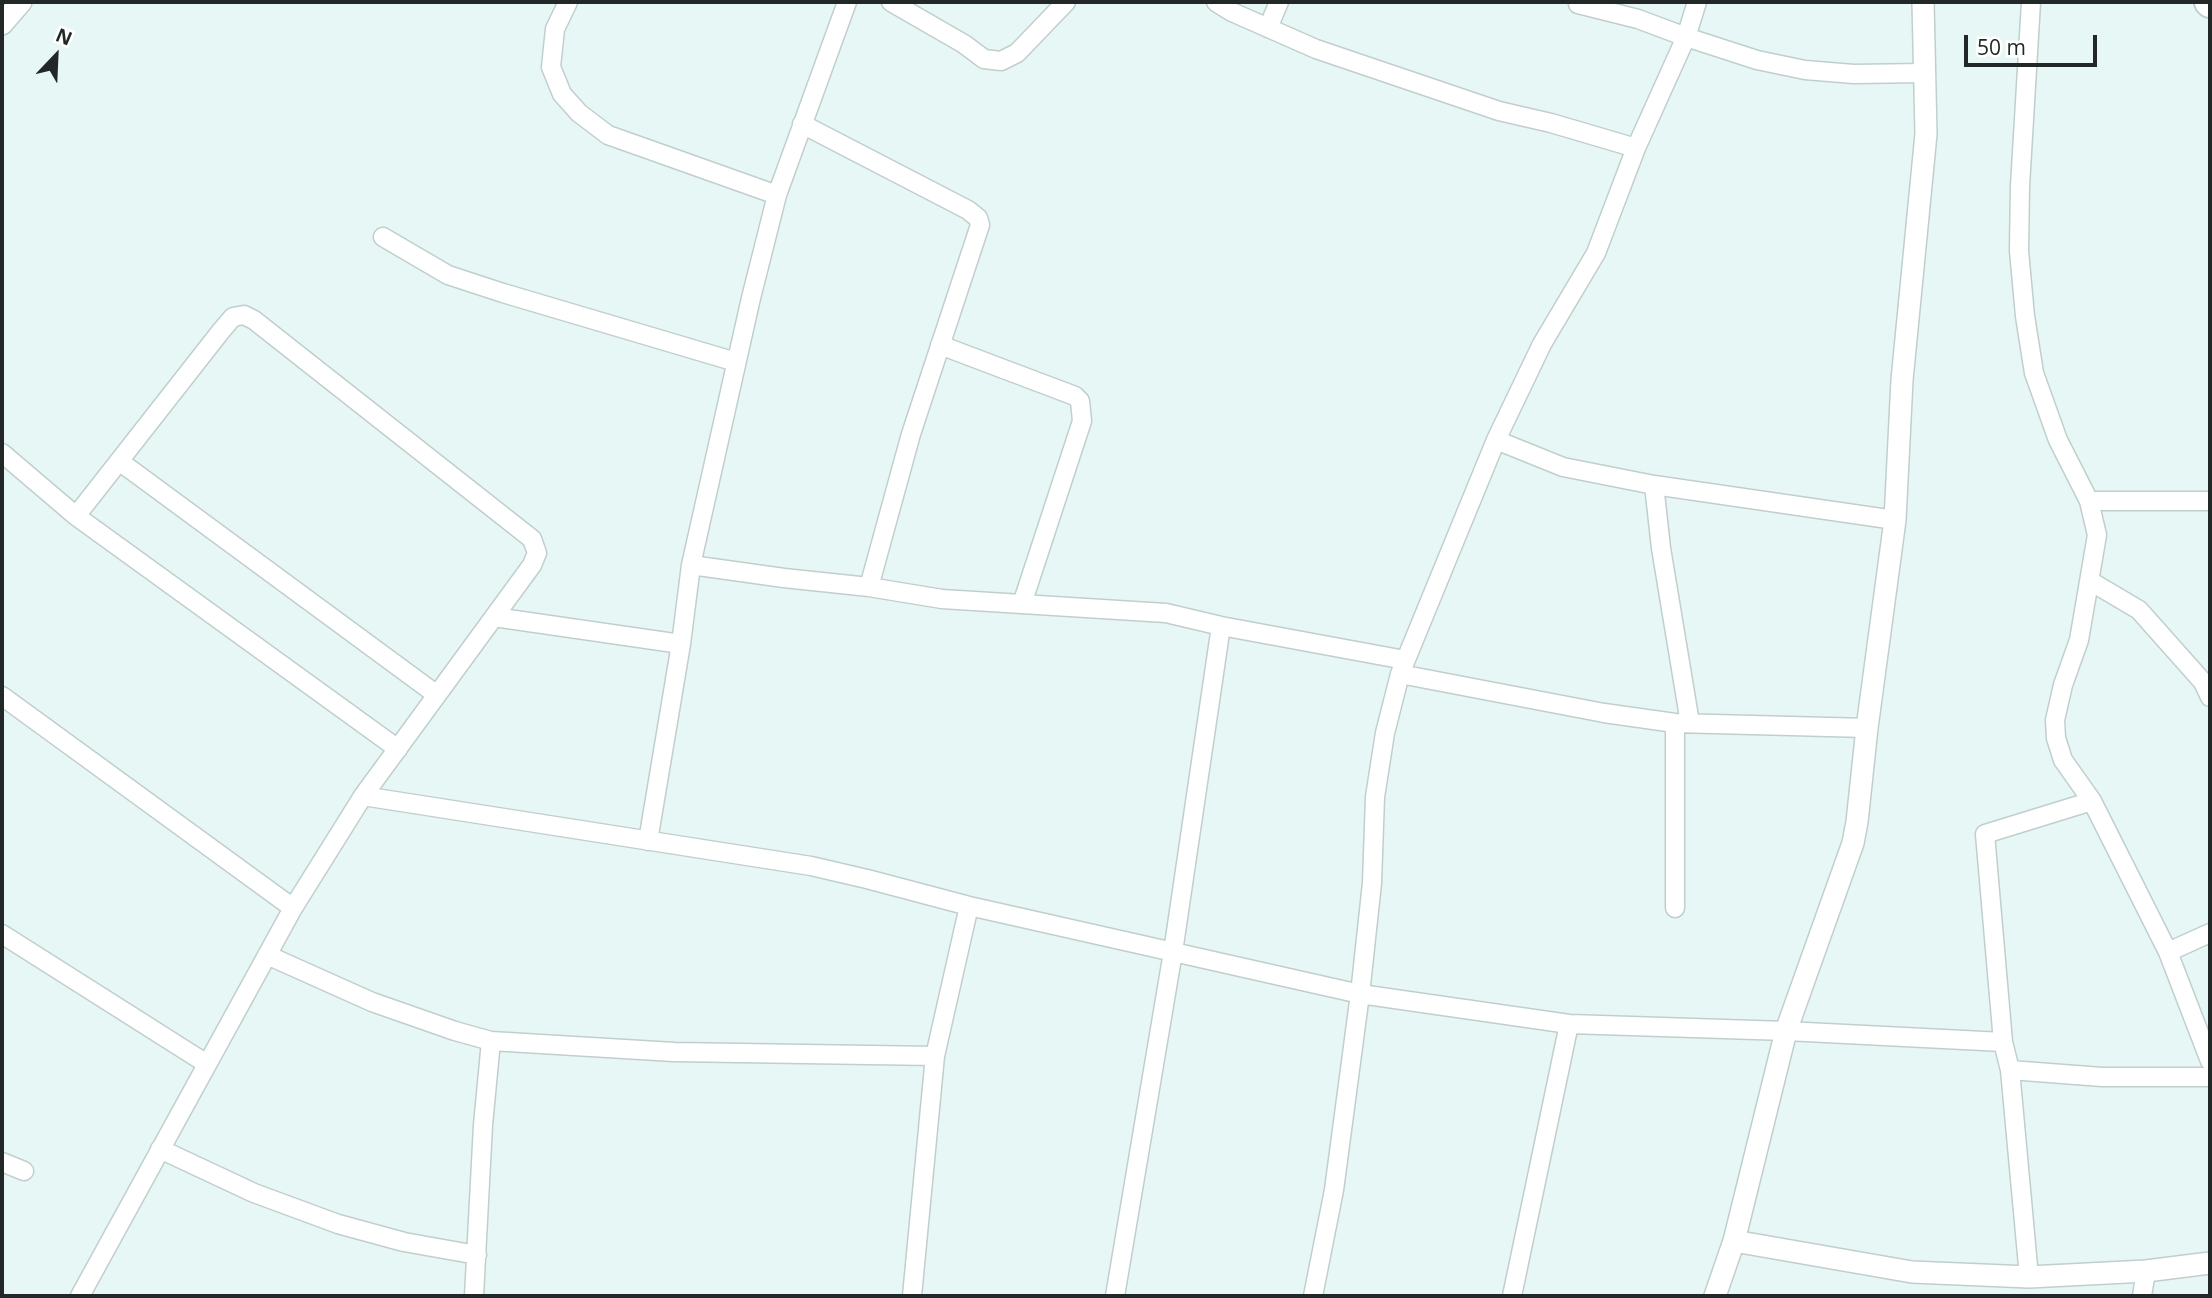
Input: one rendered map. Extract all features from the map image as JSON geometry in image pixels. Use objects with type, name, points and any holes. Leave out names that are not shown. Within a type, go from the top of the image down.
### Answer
[{"type":"street","points":[[2,24],[21,2]]},
{"type":"street","points":[[568,2],[555,29],[551,67],[562,94],[579,113],[608,135],[777,195]]},
{"type":"street","points":[[648,841],[681,644],[691,565],[736,362],[777,195],[847,2]]},
{"type":"street","points":[[891,2],[964,44],[984,59],[1001,61],[1017,53],[1066,2]]},
{"type":"street","points":[[1216,2],[1232,12],[1316,49],[1499,111],[1551,122],[1636,148]]},
{"type":"street","points":[[1268,28],[1279,2]]},
{"type":"street","points":[[1313,1296],[1334,1190],[1360,995],[1373,883],[1376,797],[1385,733],[1403,667],[1496,440],[1542,344],[1596,253],[1636,148],[1686,37],[1697,2]]},
{"type":"street","points":[[1715,1296],[1734,1241],[1786,1031],[1853,842],[1895,520],[1902,380],[1926,134],[1923,2]]},
{"type":"street","points":[[2031,2],[2020,186],[2019,251],[2025,316],[2034,373],[2058,440],[2089,501],[2097,535],[2079,640],[2063,685],[2055,720],[2056,738],[2063,760],[2092,801],[2168,952],[2210,1061]]},
{"type":"street","points":[[1577,4],[1638,19],[1757,60],[1805,70],[1854,74],[1924,73]]},
{"type":"street","points":[[802,124],[968,210],[978,218],[980,225],[911,434],[869,587]]},
{"type":"street","points":[[383,237],[448,275],[736,362]]},
{"type":"street","points":[[76,516],[221,331],[233,317],[244,315],[254,320],[532,539],[537,553],[532,565],[363,796],[293,908],[80,1296]]},
{"type":"street","points":[[940,345],[1075,396],[1080,401],[1082,421],[1022,604]]},
{"type":"street","points":[[1496,440],[1563,467],[1654,485],[1895,520]]},
{"type":"street","points":[[2,453],[76,516],[398,749]]},
{"type":"street","points":[[119,461],[437,695]]},
{"type":"street","points":[[1654,485],[1682,723],[1675,908]]},
{"type":"street","points":[[2089,501],[2210,501]]},
{"type":"street","points":[[691,565],[942,599],[1166,613],[1604,713],[1682,723],[1867,727]]},
{"type":"street","points":[[2090,581],[2139,610],[2203,682],[2210,697]]},
{"type":"street","points":[[494,617],[681,644]]},
{"type":"street","points":[[1115,1296],[1173,952],[1221,626]]},
{"type":"street","points":[[2,696],[293,908]]},
{"type":"street","points":[[363,796],[811,866],[867,878],[969,906],[1360,995],[1569,1024],[2003,1042]]},
{"type":"street","points":[[2029,1277],[2010,1070],[2003,1042],[1985,834],[2092,801]]},
{"type":"street","points":[[912,1296],[935,1056],[969,906]]},
{"type":"street","points":[[2168,952],[2210,933]]},
{"type":"street","points":[[2,934],[207,1064]]},
{"type":"street","points":[[267,955],[372,1002],[492,1041],[674,1052],[935,1056]]},
{"type":"street","points":[[1511,1296],[1569,1024]]},
{"type":"street","points":[[474,1296],[492,1041]]},
{"type":"street","points":[[2010,1070],[2102,1077],[2210,1077]]},
{"type":"street","points":[[160,1149],[254,1193],[338,1224],[404,1242],[477,1255]]},
{"type":"street","points":[[2,1162],[24,1171]]},
{"type":"street","points":[[1734,1241],[1912,1272],[2029,1277],[2146,1271],[2210,1263]]},
{"type":"street","points":[[2142,1296],[2146,1271]]}]
